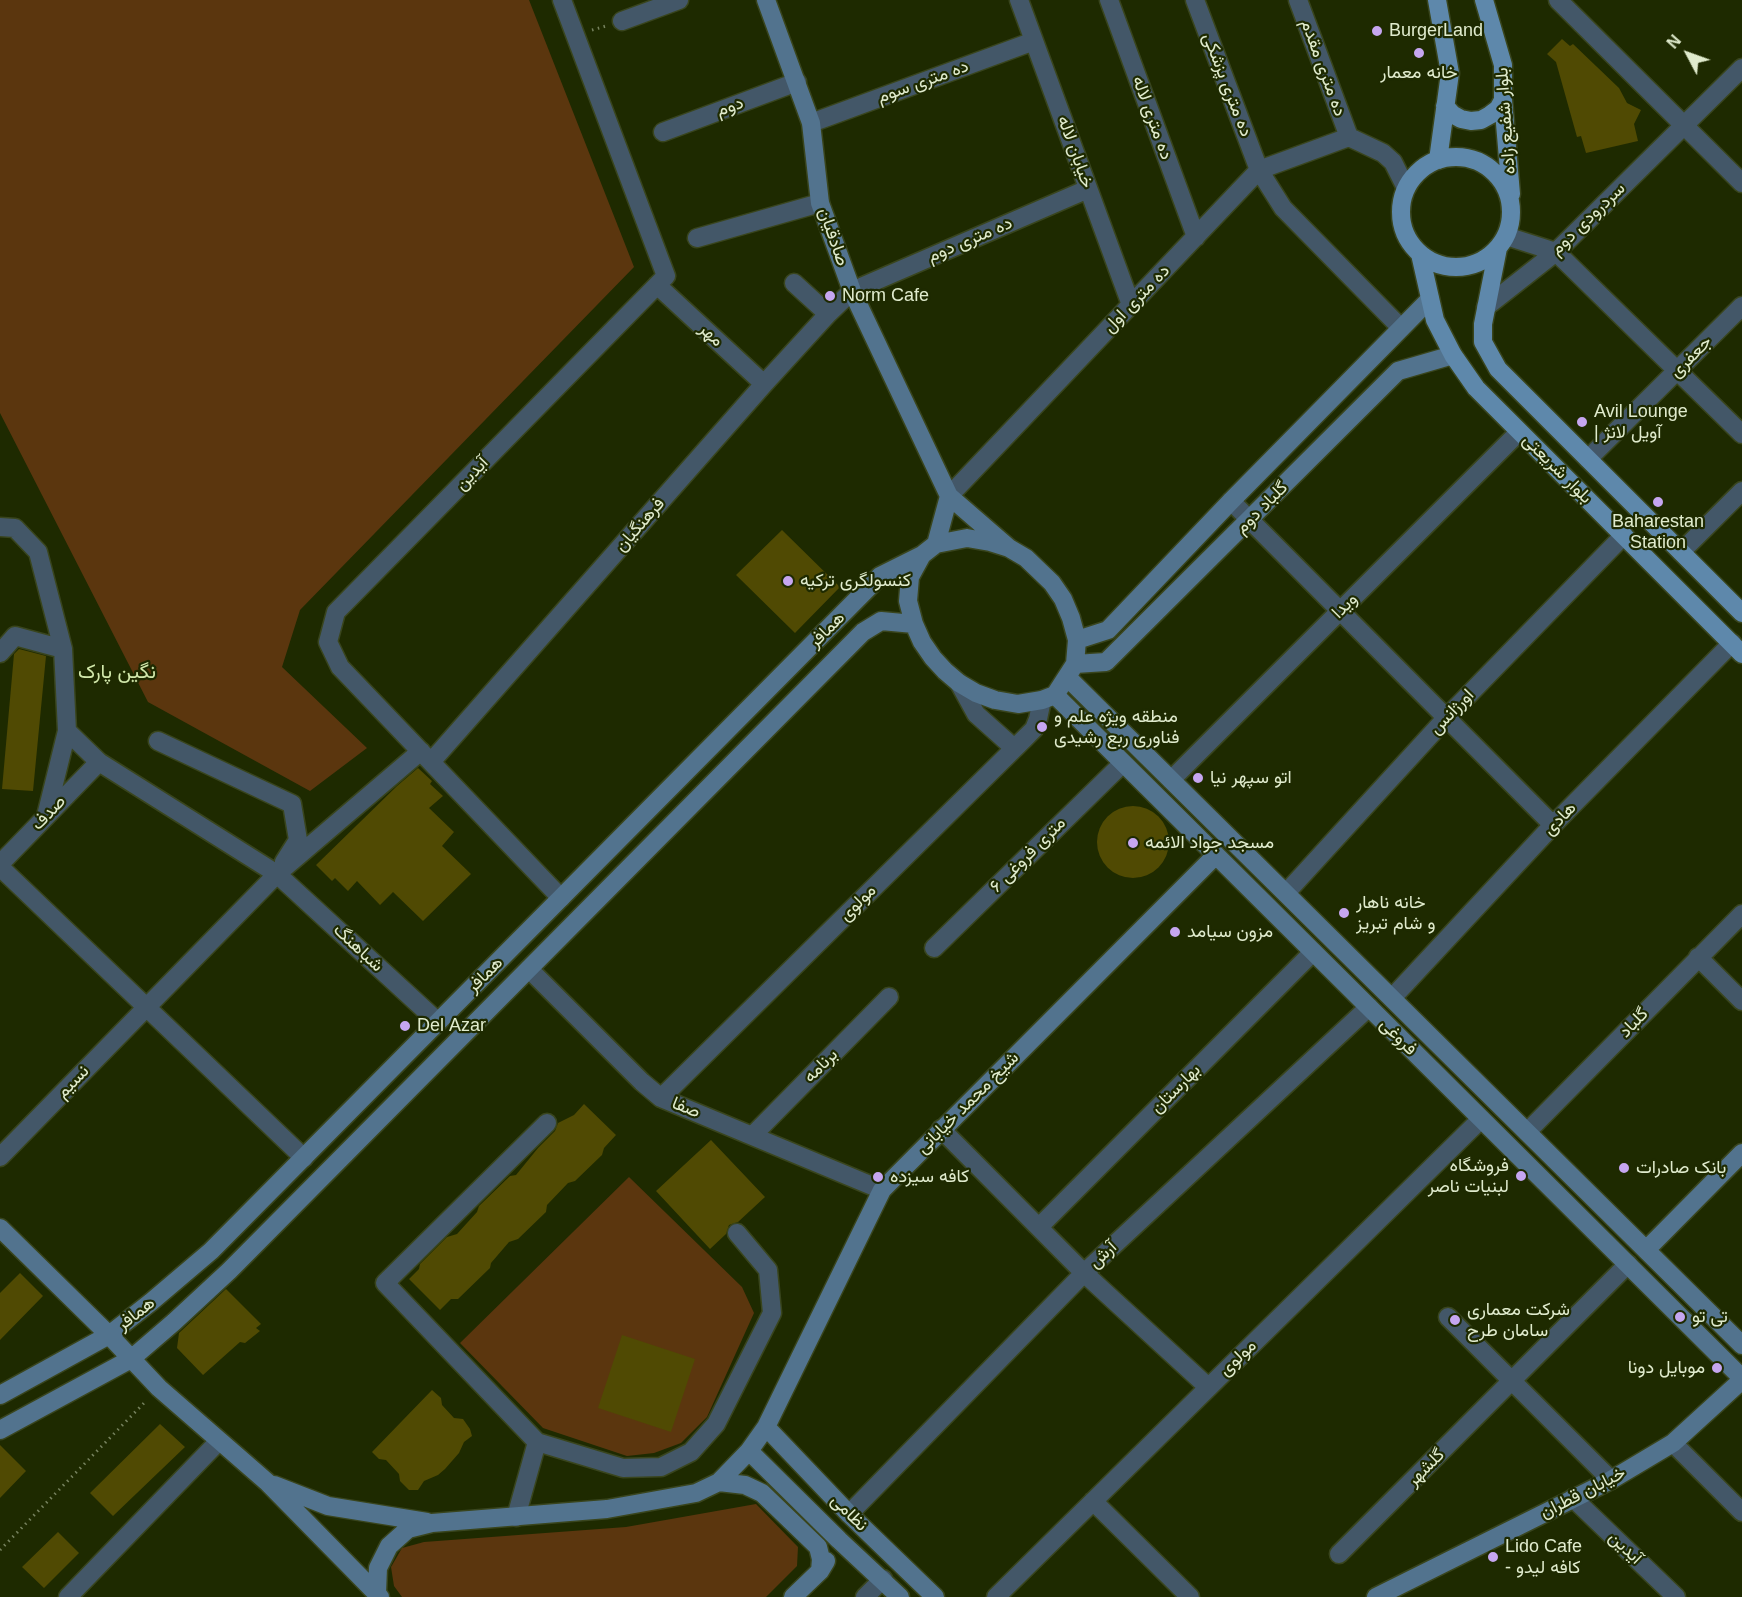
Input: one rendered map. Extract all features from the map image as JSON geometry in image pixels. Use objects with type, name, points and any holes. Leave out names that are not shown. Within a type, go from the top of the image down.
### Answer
[{"type":"main road","name":"صادقیان","points":[[766,0],[812,123],[820,203],[852,291],[949,496]]},
{"type":"main road","points":[[1437,0],[1450,73],[1438,160]]},
{"type":"main road","name":"بلوار شفیع زاده","points":[[1484,0],[1503,65],[1503,100],[1512,207]]},
{"type":"main road","points":[[1445,106],[1452,114],[1461,118],[1471,121],[1481,120],[1498,109],[1503,100]]},
{"type":"main road","points":[[1452,157],[1466,157],[1492,170],[1502,180],[1512,207],[1511,222],[1502,242],[1488,258],[1461,267],[1446,267],[1420,254],[1410,244],[1401,217],[1406,188],[1414,176],[1425,166],[1452,157]]},
{"type":"main road","name":"بلوار شریعتى","points":[[1502,242],[1483,324],[1484,342],[1498,369],[1742,614]]},
{"type":"main road","name":"بلوار شریعتى","points":[[1420,254],[1435,320],[1453,355],[1476,388],[1732,644]]},
{"type":"main road","name":"گلباد دوم","points":[[1077,640],[1108,630],[1430,299]]},
{"type":"main road","name":"گلباد دوم","points":[[1071,671],[1106,662],[1398,372],[1453,355]]},
{"type":"main road","points":[[1325,406],[1344,424]]},
{"type":"main road","points":[[949,496],[1009,548],[1026,558],[1053,583],[1064,599],[1077,640],[1071,671],[1049,698],[1018,704],[995,700],[959,683],[933,658],[922,642],[908,601],[910,577],[929,549],[949,496]]},
{"type":"main road","points":[[929,549],[968,538],[1009,548]]},
{"type":"main road","name":"همافر","points":[[0,1395],[109,1335],[211,1251],[880,576],[929,549]]},
{"type":"main road","points":[[1732,644],[1742,614]]},
{"type":"main road","name":"همافر","points":[[0,1430],[131,1359],[230,1271],[863,632],[881,621],[914,624]]},
{"type":"main road","name":"فروغى","points":[[1071,671],[1171,780],[1742,1345]]},
{"type":"main road","name":"فروغى","points":[[1049,698],[1123,763],[1742,1379]]},
{"type":"main road","points":[[754,704],[773,723]]},
{"type":"main road","name":"شیخ محمد خیابانی","points":[[719,1482],[748,1451],[766,1427],[882,1190],[1216,855]]},
{"type":"main road","points":[[1646,1250],[1742,1153]]},
{"type":"main road","points":[[304,1158],[323,1177]]},
{"type":"main road","points":[[0,1228],[109,1335],[159,1388],[267,1482],[378,1595]]},
{"type":"main road","name":"خیابان قطران","points":[[1376,1597],[1611,1480],[1673,1443],[1742,1379]]},
{"type":"main road","name":"نظامی","points":[[766,1427],[849,1514],[935,1597]]},
{"type":"main road","name":"نظامی","points":[[748,1451],[838,1540],[900,1597]]},
{"type":"main road","points":[[267,1482],[328,1506],[432,1523]]},
{"type":"main road","points":[[378,1595],[378,1568],[389,1545],[408,1529],[432,1523],[607,1509],[696,1493],[719,1482],[745,1485],[762,1492],[818,1547],[821,1558],[820,1571]]},
{"type":"main road","points":[[793,1597],[820,1571],[838,1540],[849,1514]]},
{"type":"street","points":[[562,0],[666,276],[657,285]]},
{"type":"street","points":[[622,21],[679,0]]},
{"type":"street","name":"خیابان لاله","points":[[1019,0],[1131,305]]},
{"type":"street","name":"ده متری لاله","points":[[1109,0],[1196,237]]},
{"type":"street","name":"ده متری پزشکی","points":[[1195,0],[1260,170],[1283,208],[1401,328]]},
{"type":"street","name":"ده متری مقدم","points":[[1298,0],[1349,137]]},
{"type":"street","points":[[1558,0],[1578,6],[1684,125],[1742,183]]},
{"type":"street","name":"ده متری سوم","points":[[812,123],[1034,41]]},
{"type":"street","name":"سردرودی دوم","points":[[1486,307],[1556,252],[1742,68]]},
{"type":"street","name":"دوم","points":[[663,132],[797,82]]},
{"type":"street","points":[[1349,137],[1383,153],[1393,162],[1406,188]]},
{"type":"street","name":"ده متری اول","points":[[949,496],[1260,170],[1349,137]]},
{"type":"street","name":"ده متری دوم","points":[[852,291],[1088,189]]},
{"type":"street","points":[[697,238],[820,203]]},
{"type":"street","points":[[1502,242],[1556,252],[1742,434]]},
{"type":"street","points":[[794,283],[828,314]]},
{"type":"street","name":"مهر","points":[[657,285],[764,384]]},
{"type":"street","name":"آیدین","points":[[561,898],[340,667],[328,642],[336,612],[657,285]]},
{"type":"street","name":"فرهنگیان","points":[[277,874],[426,757],[764,384],[852,291]]},
{"type":"street","name":"جعفری","points":[[1588,459],[1742,306]]},
{"type":"street","name":"ویدا","points":[[1171,780],[1519,432]]},
{"type":"street","points":[[1681,552],[1742,491]]},
{"type":"street","points":[[1231,501],[1553,825]]},
{"type":"street","points":[[0,527],[15,528],[38,552],[63,649],[67,731],[46,816]]},
{"type":"street","name":"اورژانس","points":[[1286,893],[1447,717],[1624,535]]},
{"type":"street","points":[[0,653],[15,636],[63,649]]},
{"type":"street","name":"هادی","points":[[1392,998],[1553,825],[1732,644]]},
{"type":"street","points":[[959,683],[976,714],[1014,748]]},
{"type":"street","name":"مولوی","points":[[661,1098],[1034,729],[1049,698]]},
{"type":"street","name":"شباهنگ","points":[[67,731],[99,762],[277,874],[438,1022]]},
{"type":"street","points":[[158,741],[292,804],[298,840],[277,874]]},
{"type":"street","name":"صدف","points":[[0,866],[8,845],[46,816],[99,762]]},
{"type":"street","name":"۶ متری فروغی","points":[[934,948],[1123,763]]},
{"type":"street","points":[[0,866],[304,1158]]},
{"type":"street","name":"نسیم","points":[[0,1157],[277,874]]},
{"type":"street","name":"گلباد","points":[[1527,1132],[1742,914]]},
{"type":"street","name":"بهارستان","points":[[1039,1227],[1313,952]]},
{"type":"street","points":[[1698,957],[1742,1000]]},
{"type":"street","name":"صفا","points":[[529,969],[642,1082],[661,1098],[882,1190]]},
{"type":"street","name":"برنامه","points":[[753,1135],[889,997]]},
{"type":"street","name":"آرش","points":[[849,1514],[1084,1273],[1369,1007]]},
{"type":"street","name":"مولوی","points":[[996,1597],[1481,1119]]},
{"type":"street","points":[[547,1123],[385,1283],[537,1442],[623,1468],[661,1467],[691,1452],[716,1424],[772,1313],[768,1270],[737,1233]]},
{"type":"street","points":[[942,1129],[1084,1273],[1208,1387]]},
{"type":"street","name":"گلشهر","points":[[1339,1554],[1628,1264]]},
{"type":"street","points":[[1448,1317],[1611,1480]]},
{"type":"street","points":[[68,1597],[219,1442]]},
{"type":"street","points":[[516,1517],[537,1442]]},
{"type":"street","points":[[1673,1443],[1742,1512]]},
{"type":"street","name":"آیدین","points":[[1573,1498],[1676,1597]]},
{"type":"street","points":[[1093,1501],[1190,1597]]},
{"type":"street","points":[[864,1597],[883,1579]]},
{"type":"path","points":[[575,34],[622,21]]},
{"type":"path","points":[[0,1550],[159,1388]]},
{"type":"shaded area","points":[[0,0],[529,0],[634,267],[300,610],[282,667],[367,748],[310,791],[148,702],[0,413]]},
{"type":"shaded area","points":[[629,1177],[742,1287],[754,1313],[707,1417],[681,1443],[654,1453],[627,1456],[543,1428],[460,1343]]},
{"type":"shaded area","points":[[756,1504],[798,1547],[797,1566],[766,1597],[402,1597],[394,1586],[391,1567],[402,1548],[424,1542],[626,1527]]},
{"type":"building","points":[[1562,39],[1570,46],[1573,44],[1619,88],[1627,103],[1641,110],[1634,124],[1638,141],[1586,153],[1581,136],[1577,137],[1556,62],[1547,54]]},
{"type":"building","name":"کنسولگری ترکیه","points":[[782,530],[840,587],[795,633],[736,575]]},
{"type":"building","points":[[19,649],[46,656],[33,791],[2,789],[14,654]]},
{"type":"building","points":[[418,768],[443,796],[429,808],[454,832],[442,846],[471,874],[423,921],[393,892],[380,905],[357,881],[348,891],[335,878],[332,881],[316,865]]},
{"type":"building","name":"مسجد جواد الائمه","points":[[1133,806],[1153,812],[1163,822],[1169,842],[1163,862],[1153,872],[1133,878],[1113,872],[1103,862],[1097,842],[1103,822],[1113,812]]},
{"type":"building","points":[[584,1104],[616,1135],[604,1148],[602,1155],[575,1181],[568,1183],[547,1205],[546,1212],[518,1239],[509,1242],[491,1263],[490,1268],[458,1299],[451,1299],[440,1310],[409,1279],[419,1269],[420,1264],[447,1237],[457,1234],[477,1212],[479,1206],[510,1176],[516,1175],[555,1131],[558,1123],[574,1115]]},
{"type":"building","points":[[711,1140],[765,1197],[738,1222],[729,1225],[726,1234],[710,1249],[656,1191]]},
{"type":"building","points":[[20,1273],[43,1296],[0,1340],[0,1293]]},
{"type":"building","points":[[226,1289],[261,1324],[256,1328],[260,1331],[245,1343],[240,1342],[203,1375],[177,1348],[179,1333]]},
{"type":"building","points":[[622,1335],[695,1359],[671,1432],[598,1408]]},
{"type":"building","points":[[432,1390],[441,1398],[442,1405],[454,1418],[463,1419],[472,1436],[464,1442],[459,1453],[438,1475],[424,1481],[418,1490],[409,1490],[386,1460],[379,1459],[372,1452]]},
{"type":"building","points":[[160,1424],[185,1447],[113,1516],[90,1493]]},
{"type":"building","points":[[0,1445],[26,1471],[0,1498]]},
{"type":"building","points":[[58,1532],[79,1553],[44,1588],[22,1567]]},
{"type":"place","name":"BurgerLand","points":[[1377,31]]},
{"type":"place","name":"خانه معمار","points":[[1419,53]]},
{"type":"place","name":"Norm Cafe","points":[[830,296]]},
{"type":"place","name":"Avil Lounge | آویل لانژ","points":[[1582,422]]},
{"type":"place","name":"Baharestan Station","points":[[1658,502]]},
{"type":"place","name":"کنسولگری ترکیه","points":[[788,581]]},
{"type":"place","name":"منطقه ویژه علم و فناوری ربع رشیدی","points":[[1042,727]]},
{"type":"place","name":"اتو سپهر نیا","points":[[1198,778]]},
{"type":"place","name":"مسجد جواد الائمه","points":[[1133,843]]},
{"type":"place","name":"خانه ناهار و شام تبریز","points":[[1344,913]]},
{"type":"place","name":"مزون سیامد","points":[[1175,932]]},
{"type":"place","name":"Del Azar","points":[[405,1026]]},
{"type":"place","name":"بانک صادرات","points":[[1624,1168]]},
{"type":"place","name":"فروشگاه لبنیات ناصر","points":[[1521,1176]]},
{"type":"place","name":"کافه سیزده","points":[[878,1177]]},
{"type":"place","name":"تی تو","points":[[1680,1317]]},
{"type":"place","name":"شرکت معماری سامان طرح","points":[[1455,1320]]},
{"type":"place","name":"موبایل دونا","points":[[1717,1368]]},
{"type":"place","name":"Lido Cafe - کافه لیدو","points":[[1493,1557]]},
{"type":"district","name":"نگین پارک","points":[[117,672]]}]
